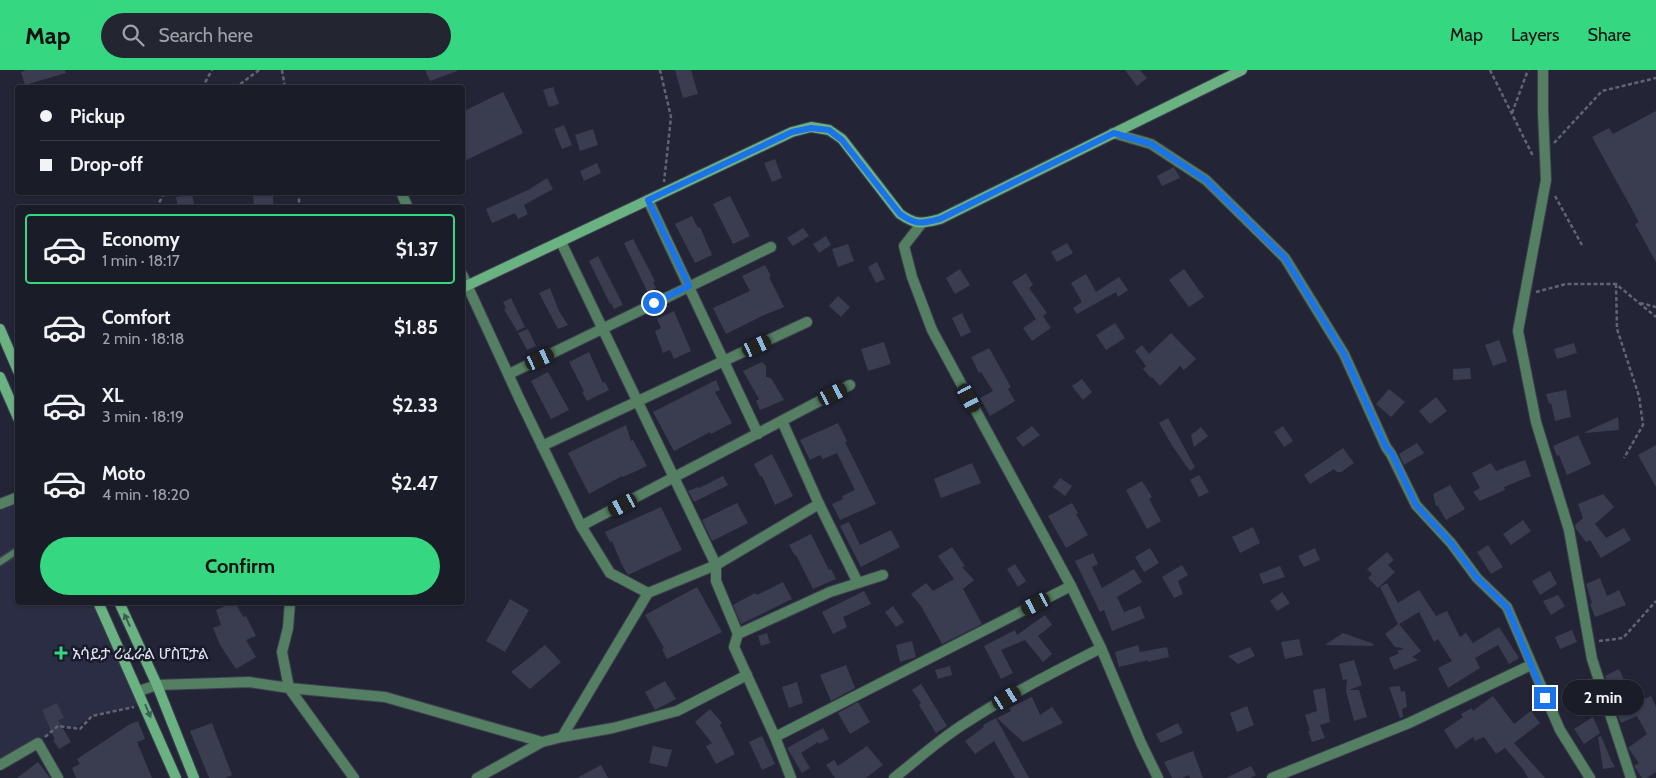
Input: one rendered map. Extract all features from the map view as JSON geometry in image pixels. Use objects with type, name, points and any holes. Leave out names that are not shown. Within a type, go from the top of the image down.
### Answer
[{"type":"street","points":[[648,594],[610,573],[581,526],[466,287],[792,132],[811,128],[829,130],[842,140],[900,214],[911,221],[922,224],[940,219],[1242,70]]},
{"type":"street","points":[[1543,70],[1546,180],[1518,331],[1536,422],[1569,530],[1592,659],[1631,778]]},
{"type":"street","points":[[1114,133],[1151,144],[1206,180],[1285,258],[1344,354],[1386,447],[1392,454],[1416,505],[1451,543],[1477,578],[1507,607],[1560,730],[1590,778]]},
{"type":"street","points":[[648,200],[758,434]]},
{"type":"street","points":[[922,224],[904,246],[912,277],[932,330],[1071,586],[1101,648],[1141,743],[1158,778]]},
{"type":"street","points":[[561,242],[716,565],[716,581],[738,634],[734,647],[775,736],[791,778]]},
{"type":"street","points":[[508,374],[771,247]]},
{"type":"street","points":[[542,446],[807,322]]},
{"type":"street","points":[[0,329],[15,364]]},
{"type":"street","points":[[0,377],[15,411]]},
{"type":"street","points":[[581,526],[850,386]]},
{"type":"street","points":[[782,421],[819,504],[858,583]]},
{"type":"street","points":[[0,504],[15,498]]},
{"type":"street","points":[[562,737],[648,594],[716,565],[819,504]]},
{"type":"street","points":[[738,634],[830,592],[883,575]]},
{"type":"street","points":[[775,736],[1071,586]]},
{"type":"street","points":[[99,605],[145,704],[176,778]]},
{"type":"street","points":[[120,605],[157,685],[194,778]]},
{"type":"street","points":[[290,605],[288,628],[282,652],[290,688],[354,778]]},
{"type":"street","points":[[894,778],[966,722],[1032,683],[1101,648]]},
{"type":"street","points":[[1272,778],[1409,723],[1531,665]]},
{"type":"street","points":[[477,778],[542,742],[613,728],[677,711],[747,675]]},
{"type":"street","points":[[139,691],[157,685],[249,682],[385,697],[542,742]]},
{"type":"street","points":[[0,766],[38,743],[58,778]]},
{"type":"lane","points":[[0,562],[15,552]]},
{"type":"path","points":[[204,85],[212,70]]},
{"type":"path","points":[[239,85],[259,70]]},
{"type":"path","points":[[282,70],[284,85]]},
{"type":"path","points":[[660,70],[671,116],[663,193]]},
{"type":"path","points":[[1511,114],[1528,70]]},
{"type":"path","points":[[1545,154],[1602,91],[1656,78]]},
{"type":"path","points":[[1525,296],[1566,284],[1616,284],[1656,317]]},
{"type":"path","points":[[1616,284],[1617,329],[1639,396],[1643,425],[1624,458]]},
{"type":"path","points":[[1640,303],[1656,307]]},
{"type":"path","points":[[1589,642],[1623,638],[1656,601]]},
{"type":"path","points":[[38,743],[58,726],[80,729],[92,716],[145,704]]},
{"type":"shaded area","name":"አሳይታ ሪፈራል ሆስፒታል","points":[[15,498],[15,605],[99,605],[145,704],[92,716],[75,728],[58,726],[38,743],[0,767],[0,504]]},
{"type":"building","points":[[26,70],[65,70],[66,73],[25,85],[21,72]]},
{"type":"building","points":[[425,70],[457,70],[457,71],[430,81]]},
{"type":"building","points":[[675,70],[691,70],[698,94],[683,98]]},
{"type":"building","points":[[1125,70],[1140,70],[1147,78],[1137,86]]},
{"type":"building","points":[[553,87],[559,104],[549,107],[543,90]]},
{"type":"building","points":[[503,92],[523,133],[465,161],[465,111]]},
{"type":"building","points":[[1656,111],[1656,262],[1635,224],[1639,222],[1592,137],[1609,128],[1613,134]]},
{"type":"building","points":[[564,125],[572,145],[562,149],[554,129]]},
{"type":"building","points":[[593,129],[598,145],[580,151],[575,135]]},
{"type":"building","points":[[775,159],[782,178],[772,182],[764,163]]},
{"type":"building","points":[[597,163],[601,173],[584,181],[580,171]]},
{"type":"building","points":[[1174,167],[1180,178],[1162,186],[1157,176]]},
{"type":"building","points":[[547,178],[553,189],[524,205],[528,214],[518,219],[515,213],[492,223],[486,209],[528,190]]},
{"type":"building","points":[[192,195],[194,205],[177,205],[176,197]]},
{"type":"building","points":[[253,195],[273,195],[273,205],[254,205]]},
{"type":"building","points":[[730,196],[750,236],[733,244],[713,204]]},
{"type":"building","points":[[692,216],[698,228],[700,227],[712,255],[695,263],[675,224]]},
{"type":"building","points":[[803,228],[809,236],[793,246],[787,238]]},
{"type":"building","points":[[826,236],[831,245],[819,253],[813,244]]},
{"type":"building","points":[[633,239],[655,281],[653,282],[656,288],[648,293],[624,243]]},
{"type":"building","points":[[1067,243],[1073,253],[1057,262],[1051,252]]},
{"type":"building","points":[[848,244],[854,261],[838,267],[832,249]]},
{"type":"building","points":[[598,256],[623,305],[614,309],[589,261]]},
{"type":"building","points":[[877,262],[885,279],[876,283],[868,267]]},
{"type":"building","points":[[765,265],[784,307],[726,334],[713,308],[750,291],[742,276]]},
{"type":"building","points":[[960,269],[970,285],[955,294],[946,278]]},
{"type":"building","points":[[1184,269],[1204,297],[1189,307],[1169,280]]},
{"type":"building","points":[[1026,273],[1033,285],[1029,288],[1047,313],[1043,316],[1051,328],[1032,341],[1023,328],[1036,319],[1012,282]]},
{"type":"building","points":[[1086,274],[1096,292],[1119,277],[1128,290],[1118,297],[1116,292],[1077,314],[1073,308],[1082,302],[1071,283]]},
{"type":"building","points":[[550,288],[559,311],[568,325],[558,329],[539,293]]},
{"type":"building","points":[[838,296],[850,307],[841,317],[829,306]]},
{"type":"building","points":[[511,298],[525,327],[517,331],[504,309],[506,308],[503,302]]},
{"type":"building","points":[[674,311],[691,351],[674,359],[670,350],[663,353],[655,331],[661,328],[657,319]]},
{"type":"building","points":[[962,313],[971,332],[961,337],[952,318]]},
{"type":"building","points":[[1115,323],[1125,338],[1106,350],[1096,335]]},
{"type":"building","points":[[528,329],[536,346],[527,350],[518,333]]},
{"type":"building","points":[[1171,333],[1196,359],[1184,370],[1180,366],[1160,386],[1143,369],[1146,366],[1135,351],[1142,345],[1149,354]]},
{"type":"building","points":[[1499,340],[1507,361],[1493,366],[1485,345]]},
{"type":"building","points":[[884,342],[891,364],[868,371],[861,349]]},
{"type":"building","points":[[1574,343],[1577,353],[1557,359],[1554,349]]},
{"type":"building","points":[[989,348],[1011,387],[1008,389],[1015,401],[990,416],[980,398],[993,391],[981,372],[979,373],[971,357]]},
{"type":"building","points":[[589,352],[603,383],[605,382],[609,390],[587,401],[569,362]]},
{"type":"building","points":[[762,362],[766,366],[766,377],[771,378],[784,400],[760,410],[756,401],[759,399],[743,371]]},
{"type":"building","points":[[1470,368],[1471,379],[1453,380],[1453,369]]},
{"type":"building","points":[[548,372],[569,410],[551,419],[531,381]]},
{"type":"building","points":[[1082,379],[1092,392],[1083,400],[1072,386]]},
{"type":"building","points":[[716,380],[720,390],[715,392],[732,423],[674,451],[653,412]]},
{"type":"building","points":[[1389,389],[1405,402],[1391,417],[1376,404]]},
{"type":"building","points":[[1566,390],[1571,417],[1555,421],[1551,403],[1549,404],[1546,394]]},
{"type":"building","points":[[1436,397],[1447,411],[1430,424],[1419,411]]},
{"type":"building","points":[[1618,417],[1619,430],[1585,433],[1585,432]]},
{"type":"building","points":[[1168,418],[1195,467],[1190,471],[1159,423]]},
{"type":"building","points":[[838,423],[847,441],[845,442],[876,504],[840,520],[832,504],[843,499],[842,496],[855,490],[837,453],[823,459],[820,455],[810,460],[800,440]]},
{"type":"building","points":[[626,425],[631,441],[633,440],[647,466],[622,476],[589,494],[568,453]]},
{"type":"building","points":[[1032,426],[1040,435],[1023,447],[1016,438]]},
{"type":"building","points":[[1283,426],[1293,441],[1284,447],[1274,432]]},
{"type":"building","points":[[1201,427],[1208,436],[1194,447],[1191,435]]},
{"type":"building","points":[[1578,435],[1591,464],[1567,475],[1553,446]]},
{"type":"building","points":[[1417,443],[1424,453],[1404,465],[1399,454]]},
{"type":"building","points":[[1656,445],[1656,487],[1638,455]]},
{"type":"building","points":[[1343,448],[1354,463],[1341,472],[1337,472],[1334,469],[1310,484],[1304,475]]},
{"type":"building","points":[[772,454],[793,496],[775,505],[762,476],[760,476],[754,464]]},
{"type":"building","points":[[1525,460],[1531,476],[1504,487],[1505,490],[1480,501],[1473,492],[1480,488],[1472,473],[1491,463],[1496,471]]},
{"type":"building","points":[[972,463],[981,483],[941,498],[934,479]]},
{"type":"building","points":[[1199,475],[1209,492],[1199,497],[1190,480]]},
{"type":"building","points":[[723,476],[728,485],[694,502],[688,491],[699,488]]},
{"type":"building","points":[[1060,478],[1072,486],[1065,496],[1053,487]]},
{"type":"building","points":[[1142,481],[1152,497],[1149,499],[1161,521],[1147,529],[1126,490]]},
{"type":"building","points":[[1450,485],[1465,509],[1446,520],[1438,506],[1436,506],[1433,494]]},
{"type":"building","points":[[1603,494],[1614,507],[1595,524],[1606,538],[1624,528],[1631,540],[1601,558],[1590,540],[1586,542],[1575,525],[1583,518],[1578,504]]},
{"type":"building","points":[[737,503],[748,523],[712,541],[702,520]]},
{"type":"building","points":[[1072,503],[1088,535],[1066,548],[1048,516]]},
{"type":"building","points":[[661,507],[682,550],[628,575],[612,541],[610,542],[605,532]]},
{"type":"building","points":[[1523,520],[1531,531],[1511,545],[1503,534]]},
{"type":"building","points":[[849,522],[860,545],[891,530],[900,547],[861,567],[840,526]]},
{"type":"building","points":[[1253,527],[1260,543],[1240,553],[1232,537]]},
{"type":"building","points":[[811,534],[829,570],[831,569],[836,579],[813,589],[789,545]]},
{"type":"building","points":[[1488,545],[1503,567],[1491,574],[1477,552]]},
{"type":"building","points":[[952,547],[965,566],[962,567],[974,580],[963,589],[982,624],[942,644],[921,606],[911,594],[926,583],[933,591],[954,579],[938,556]]},
{"type":"building","points":[[1150,548],[1159,563],[1144,572],[1135,557]]},
{"type":"building","points":[[1315,548],[1320,560],[1304,567],[1298,556]]},
{"type":"building","points":[[1387,552],[1394,560],[1388,565],[1395,572],[1378,588],[1368,578],[1372,574],[1367,569]]},
{"type":"building","points":[[1093,553],[1098,564],[1092,567],[1102,588],[1134,569],[1142,582],[1117,597],[1124,612],[1140,606],[1145,618],[1112,631],[1104,610],[1100,612],[1075,561]]},
{"type":"building","points":[[1015,564],[1026,581],[1018,587],[1007,569]]},
{"type":"building","points":[[1182,565],[1188,575],[1178,581],[1183,594],[1174,598],[1162,577]]},
{"type":"building","points":[[1280,566],[1285,577],[1263,584],[1259,574]]},
{"type":"building","points":[[1550,571],[1557,584],[1540,595],[1532,581]]},
{"type":"building","points":[[1600,578],[1607,596],[1619,590],[1626,605],[1595,617],[1586,584]]},
{"type":"building","points":[[783,582],[792,599],[741,624],[733,605],[755,593],[757,595]]},
{"type":"building","points":[[1387,583],[1398,603],[1419,590],[1436,616],[1447,611],[1460,637],[1466,633],[1473,643],[1499,627],[1519,658],[1509,664],[1498,645],[1475,658],[1480,668],[1448,688],[1438,668],[1452,661],[1438,639],[1434,642],[1419,612],[1399,624],[1421,651],[1412,657],[1418,660],[1394,670],[1389,658],[1399,653],[1397,651],[1403,648],[1395,647],[1385,634],[1398,624],[1380,587]]},
{"type":"building","points":[[697,587],[722,632],[667,659],[662,649],[664,648],[645,615]]},
{"type":"building","points":[[864,591],[871,604],[843,617],[847,627],[833,634],[822,612]]},
{"type":"building","points":[[1282,592],[1290,603],[1277,611],[1270,601]]},
{"type":"building","points":[[1558,595],[1565,606],[1551,615],[1543,601]]},
{"type":"building","points":[[510,599],[529,610],[505,652],[486,641]]},
{"type":"building","points":[[228,605],[237,605],[243,617],[246,616],[256,636],[246,640],[256,657],[236,669],[220,645],[213,628],[221,625],[216,610]]},
{"type":"building","points":[[893,606],[904,622],[896,627],[885,612]]},
{"type":"building","points":[[1045,615],[1052,625],[1038,636],[1052,654],[1043,662],[1025,640],[1001,650],[1013,673],[1001,679],[984,646],[1015,630],[1017,635]]},
{"type":"building","points":[[1572,630],[1577,642],[1560,649],[1555,637]]},
{"type":"building","points":[[767,633],[770,643],[761,646],[758,636]]},
{"type":"building","points":[[1343,633],[1374,644],[1373,646],[1325,645]]},
{"type":"building","points":[[1299,639],[1303,655],[1285,659],[1281,642]]},
{"type":"building","points":[[912,641],[916,657],[900,662],[896,645]]},
{"type":"building","points":[[545,645],[561,662],[530,689],[511,672]]},
{"type":"building","points":[[1138,645],[1140,652],[1167,647],[1169,657],[1119,667],[1115,652]]},
{"type":"building","points":[[1250,647],[1255,656],[1238,664],[1228,656]]},
{"type":"building","points":[[1354,660],[1362,685],[1349,690],[1359,690],[1367,717],[1354,721],[1346,691],[1347,679],[1343,680],[1339,664]]},
{"type":"building","points":[[846,665],[855,688],[831,701],[820,675]]},
{"type":"building","points":[[950,666],[952,675],[938,679],[935,670]]},
{"type":"building","points":[[1619,669],[1635,704],[1651,696],[1656,707],[1656,772],[1647,778],[1642,778],[1634,766],[1639,763],[1628,748],[1647,734],[1637,716],[1621,723],[1617,713],[1619,712],[1605,676]]},
{"type":"building","points":[[665,681],[676,699],[655,710],[645,692]]},
{"type":"building","points":[[797,682],[803,703],[789,708],[782,687]]},
{"type":"building","points":[[921,684],[947,726],[936,733],[919,705],[921,703],[912,690]]},
{"type":"building","points":[[1400,686],[1401,692],[1405,691],[1407,707],[1402,709],[1403,717],[1400,718],[1389,687]]},
{"type":"building","points":[[1325,688],[1330,722],[1320,725],[1325,738],[1312,742],[1305,715],[1317,711],[1313,690]]},
{"type":"building","points":[[1493,696],[1514,724],[1531,711],[1540,723],[1514,743],[1545,778],[1528,778],[1523,769],[1505,748],[1496,754],[1484,737],[1475,741],[1473,737],[1456,749],[1444,730],[1463,717],[1461,714],[1472,708],[1473,711]]},
{"type":"building","points":[[1032,697],[1040,715],[1052,707],[1063,723],[1023,742],[997,718],[1011,711],[1009,708]]},
{"type":"building","points":[[858,702],[870,722],[850,734],[838,713]]},
{"type":"building","points":[[57,703],[64,718],[58,720],[71,742],[59,749],[53,740],[55,740],[42,710]]},
{"type":"building","points":[[1247,706],[1254,725],[1237,732],[1230,713]]},
{"type":"building","points":[[710,709],[722,723],[720,725],[735,754],[716,764],[706,746],[712,743],[695,722]]},
{"type":"building","points":[[1593,717],[1600,733],[1584,744],[1574,729]]},
{"type":"building","points":[[996,718],[1029,778],[1015,778],[994,741],[975,754],[965,741],[984,727],[983,725]]},
{"type":"building","points":[[138,721],[145,739],[137,742],[152,778],[76,778],[72,768],[80,764],[77,759],[130,724]]},
{"type":"building","points":[[212,723],[232,775],[225,778],[209,778],[190,731]]},
{"type":"building","points":[[1178,723],[1183,733],[1161,743],[1156,734]]},
{"type":"building","points":[[823,728],[829,739],[819,744],[818,742],[801,753],[810,768],[802,773],[787,748]]},
{"type":"building","points":[[762,736],[775,764],[762,770],[749,742]]},
{"type":"building","points":[[1601,736],[1615,767],[1603,769],[1598,737]]},
{"type":"building","points":[[653,746],[672,750],[667,767],[649,763]]},
{"type":"building","points":[[867,746],[883,765],[866,778],[835,778],[826,765],[834,760],[838,766]]},
{"type":"building","points":[[1193,751],[1203,778],[1190,778],[1189,775],[1182,778],[1172,778],[1164,762]]},
{"type":"building","points":[[38,762],[50,778],[17,778]]},
{"type":"building","points":[[601,765],[608,778],[577,778]]},
{"type":"building","points":[[1251,766],[1256,775],[1250,778],[1226,778]]},
{"type":"place","name":"አሳይታ ሪፈራል ሆስፒታል","points":[[61,653]]},
{"type":"route","points":[[654,303],[689,286],[648,200],[792,132],[811,128],[829,130],[842,140],[900,214],[911,221],[922,224],[940,219],[1114,133],[1151,144],[1206,180],[1285,258],[1344,354],[1386,447],[1392,454],[1416,505],[1451,543],[1477,578],[1507,607],[1545,698]]}]
